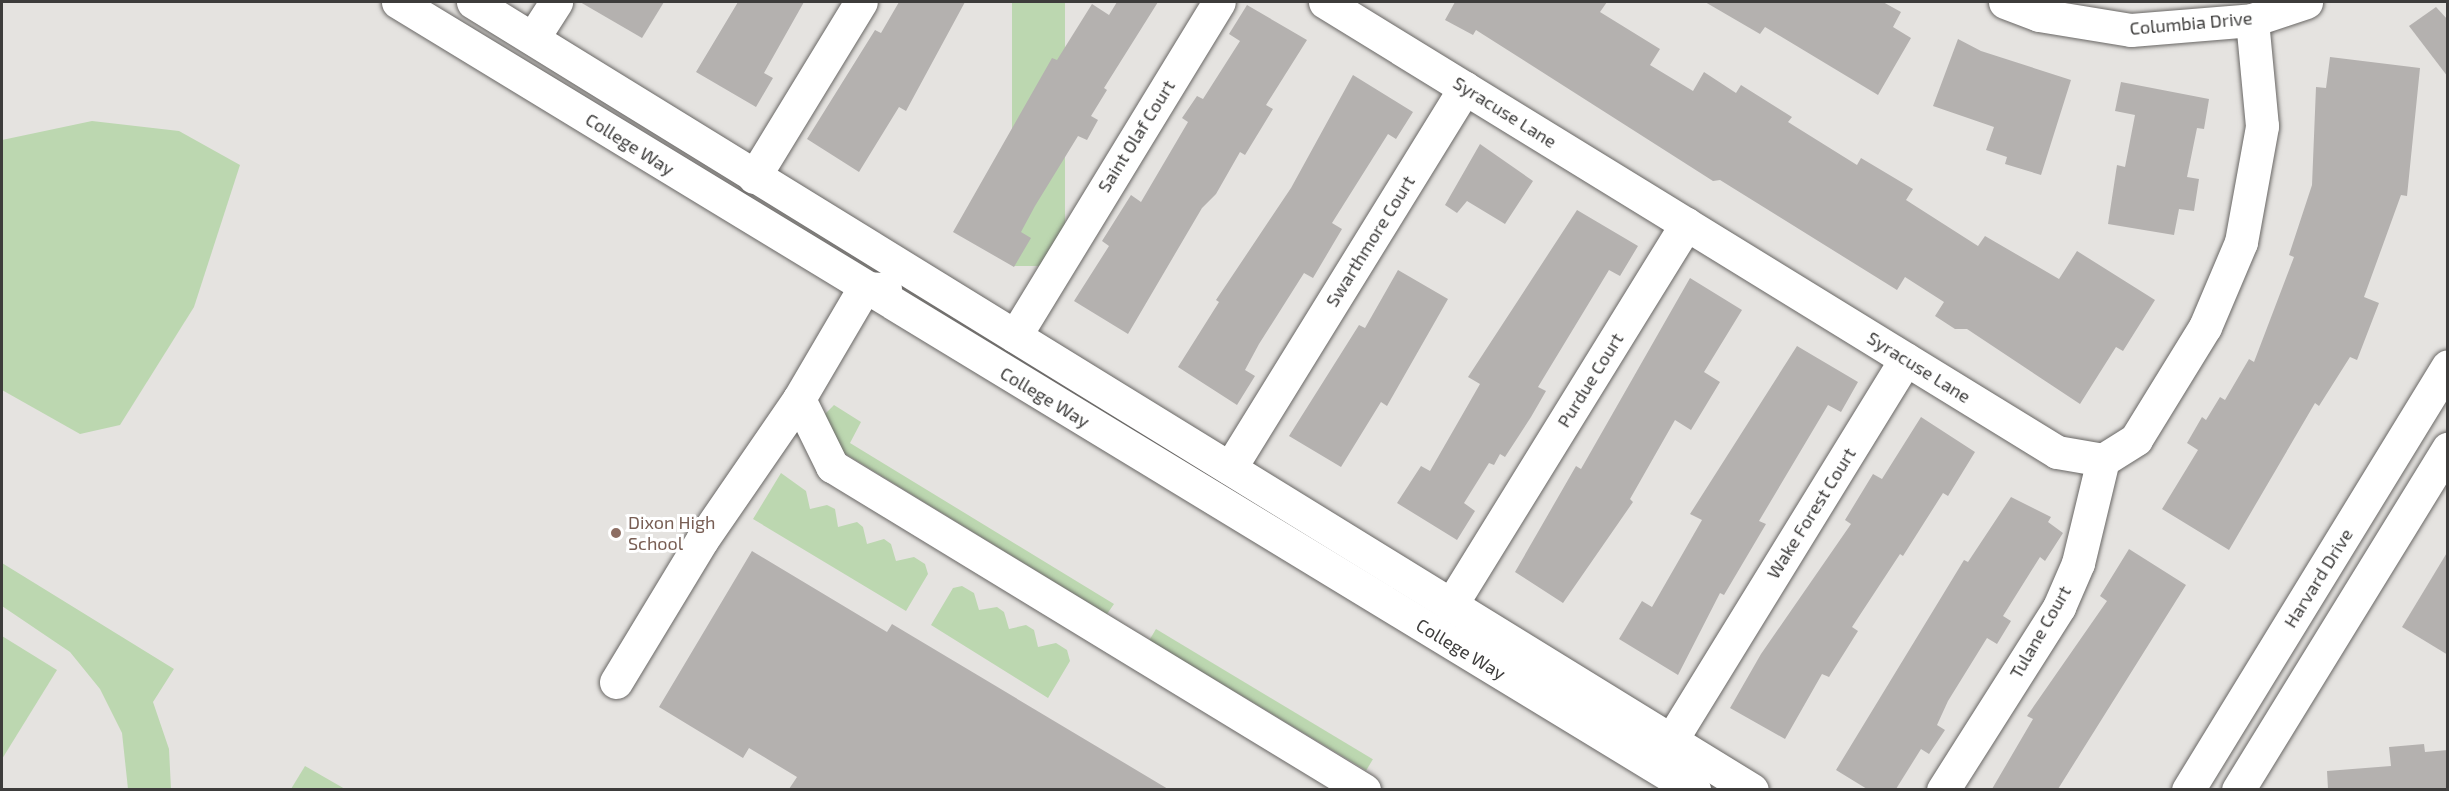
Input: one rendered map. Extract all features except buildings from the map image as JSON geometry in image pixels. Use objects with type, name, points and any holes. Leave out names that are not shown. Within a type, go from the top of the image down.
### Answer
[{"type":"street","name":"College Way","points":[[398,2],[864,288],[1694,789]]},
{"type":"street","name":"College Way","points":[[473,2],[942,293],[1752,789]]},
{"type":"street","points":[[533,38],[556,2]]},
{"type":"street","points":[[754,177],[861,2]]},
{"type":"street","name":"Saint Olaf Court","points":[[1015,336],[1219,2]]},
{"type":"street","name":"Syracuse Lane","points":[[1325,2],[2057,452],[2103,460]]},
{"type":"street","name":"Columbia Drive","points":[[2005,2],[2039,15],[2131,30],[2252,20],[2306,2]]},
{"type":"street","points":[[2103,460],[2136,439],[2205,327],[2238,251],[2262,126],[2252,20]]},
{"type":"street","name":"Swarthmore Court","points":[[1230,468],[1465,88]]},
{"type":"street","name":"Purdue Court","points":[[1451,605],[1686,224]]},
{"type":"street","points":[[616,682],[702,540],[799,399],[864,288],[942,293]]},
{"type":"street","name":"Wake Forest Court","points":[[1672,740],[1906,359]]},
{"type":"street","name":"Harvard Drive","points":[[2188,789],[2448,366]]},
{"type":"street","points":[[799,399],[832,466],[1364,789]]},
{"type":"street","points":[[2238,789],[2448,448]]},
{"type":"street","name":"Tulane Court","points":[[1943,789],[2059,606],[2078,563],[2103,460]]},
{"type":"green space","points":[[1012,2],[1065,2],[1065,266],[1012,266]]},
{"type":"green space","points":[[92,121],[179,131],[240,165],[194,307],[120,425],[80,434],[2,390],[2,140]]},
{"type":"green space","points":[[834,405],[861,422],[850,443],[1114,604],[1107,614],[844,453],[823,416]]},
{"type":"green space","points":[[781,473],[806,491],[810,509],[827,505],[835,509],[838,527],[857,522],[863,527],[867,544],[884,539],[891,544],[896,561],[914,557],[925,564],[928,574],[906,611],[753,519]]},
{"type":"green space","points":[[2,563],[174,669],[153,702],[169,749],[171,789],[128,789],[122,733],[100,689],[70,652],[2,606]]},
{"type":"green space","points":[[962,586],[974,593],[979,610],[997,607],[1004,612],[1009,629],[1026,625],[1034,630],[1038,647],[1056,643],[1067,650],[1070,661],[1048,698],[931,625],[953,588]]},
{"type":"green space","points":[[1156,629],[1373,759],[1366,770],[1149,640]]},
{"type":"green space","points":[[2,636],[57,670],[2,759]]},
{"type":"green space","points":[[305,766],[345,789],[291,789]]},
{"type":"place","name":"Dixon High School","points":[[616,533]]}]
